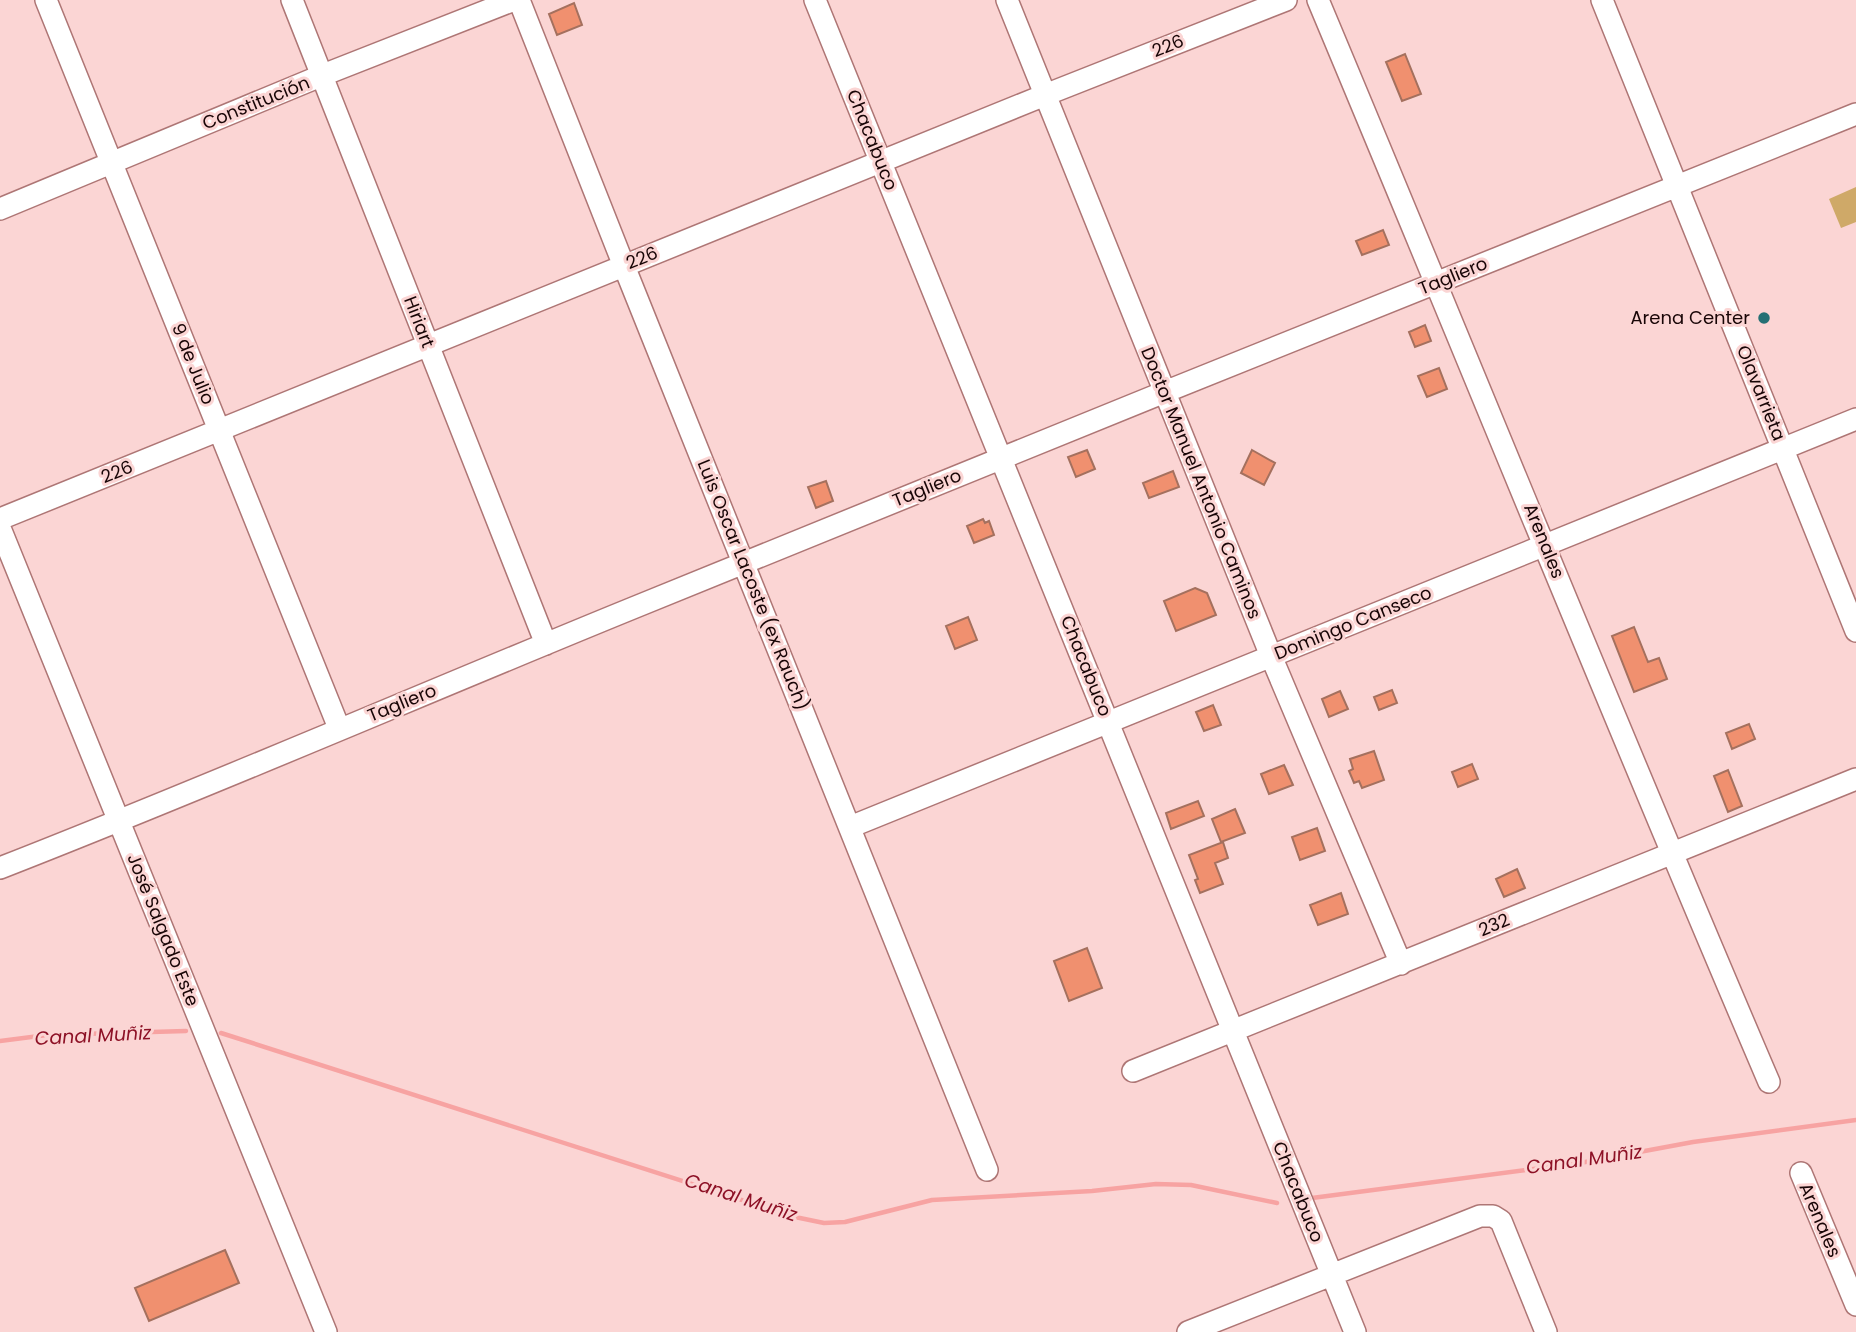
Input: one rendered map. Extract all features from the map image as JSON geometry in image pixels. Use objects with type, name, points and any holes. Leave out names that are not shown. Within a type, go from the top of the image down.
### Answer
[{"type":"street","name":"9 de Julio","points":[[46,0],[340,728]]},
{"type":"street","name":"Hiriart","points":[[292,0],[546,644]]},
{"type":"street","name":"Constitución","points":[[0,209],[323,75],[513,0]]},
{"type":"street","name":"Luis Oscar Lacoste (ex Rauch)","points":[[519,0],[987,1170]]},
{"type":"street","name":"Chacabuco","points":[[815,0],[1355,1332]]},
{"type":"street","name":"Doctor Manuel Antonio Caminos","points":[[1007,0],[1271,656],[1401,964]]},
{"type":"street","name":"226","points":[[0,519],[1286,0]]},
{"type":"street","name":"Arenales","points":[[1318,0],[1769,1083]]},
{"type":"street","name":"Olavarrieta","points":[[1602,0],[1856,631]]},
{"type":"street","name":"Tagliero","points":[[0,868],[1001,458],[1856,114]]},
{"type":"street","name":"Domingo Canseco","points":[[850,827],[1856,419]]},
{"type":"street","name":"José Salgado Este","points":[[0,528],[326,1332]]},
{"type":"street","name":"232","points":[[1133,1071],[1856,779]]},
{"type":"street","name":"Arenales","points":[[1801,1173],[1856,1306]]},
{"type":"street","points":[[1188,1332],[1480,1216],[1493,1216],[1501,1222],[1546,1332]]},
{"type":"shaded area","points":[[1856,187],[1856,222],[1841,228],[1829,199]]},
{"type":"building","points":[[574,3],[582,25],[557,35],[549,14]]},
{"type":"building","points":[[1405,54],[1421,94],[1402,101],[1386,62]]},
{"type":"building","points":[[1383,230],[1389,245],[1362,255],[1356,241]]},
{"type":"building","points":[[1425,325],[1431,341],[1415,347],[1409,332]]},
{"type":"building","points":[[1439,368],[1447,389],[1427,397],[1418,376]]},
{"type":"building","points":[[1087,450],[1095,469],[1076,477],[1068,457]]},
{"type":"building","points":[[1252,450],[1275,463],[1264,485],[1241,473]]},
{"type":"building","points":[[1173,471],[1179,487],[1149,498],[1143,483]]},
{"type":"building","points":[[826,481],[833,501],[816,508],[808,487]]},
{"type":"building","points":[[983,519],[985,523],[989,521],[994,535],[974,543],[967,526]]},
{"type":"building","points":[[1195,588],[1207,593],[1216,615],[1176,631],[1164,601]]},
{"type":"building","points":[[968,617],[977,640],[955,649],[946,626]]},
{"type":"building","points":[[1634,627],[1648,662],[1659,658],[1667,679],[1634,692],[1612,636]]},
{"type":"building","points":[[1392,690],[1397,703],[1379,710],[1374,697]]},
{"type":"building","points":[[1340,691],[1348,709],[1329,717],[1322,699]]},
{"type":"building","points":[[1213,705],[1221,725],[1204,731],[1196,712]]},
{"type":"building","points":[[1749,724],[1755,739],[1732,749],[1726,733]]},
{"type":"building","points":[[1374,751],[1384,780],[1362,788],[1359,781],[1354,783],[1349,771],[1353,769],[1350,759]]},
{"type":"building","points":[[1472,764],[1478,779],[1458,787],[1452,772]]},
{"type":"building","points":[[1284,765],[1293,785],[1269,794],[1261,774]]},
{"type":"building","points":[[1728,770],[1742,806],[1728,812],[1714,776]]},
{"type":"building","points":[[1198,801],[1204,816],[1171,829],[1166,813]]},
{"type":"building","points":[[1235,809],[1245,833],[1221,842],[1212,819]]},
{"type":"building","points":[[1317,828],[1325,851],[1300,860],[1292,837]]},
{"type":"building","points":[[1223,842],[1228,858],[1215,863],[1223,884],[1200,893],[1189,855]]},
{"type":"building","points":[[1517,869],[1525,888],[1504,897],[1496,879]]},
{"type":"building","points":[[1341,893],[1348,914],[1318,925],[1310,905]]},
{"type":"building","points":[[1087,948],[1102,988],[1069,1001],[1054,961]]},
{"type":"building","points":[[225,1250],[239,1283],[149,1321],[135,1288]]},
{"type":"waterway","name":"Canal Muñiz","points":[[0,1041],[47,1035],[186,1031]]},
{"type":"waterway","name":"Canal Muñiz","points":[[221,1033],[795,1217],[824,1223],[845,1222],[932,1200],[1092,1191],[1156,1184],[1191,1185],[1277,1203]]},
{"type":"waterway","name":"Canal Muñiz","points":[[1312,1198],[1580,1163],[1693,1142],[1856,1120]]},
{"type":"place","name":"Arena Center","points":[[1764,318]]}]
